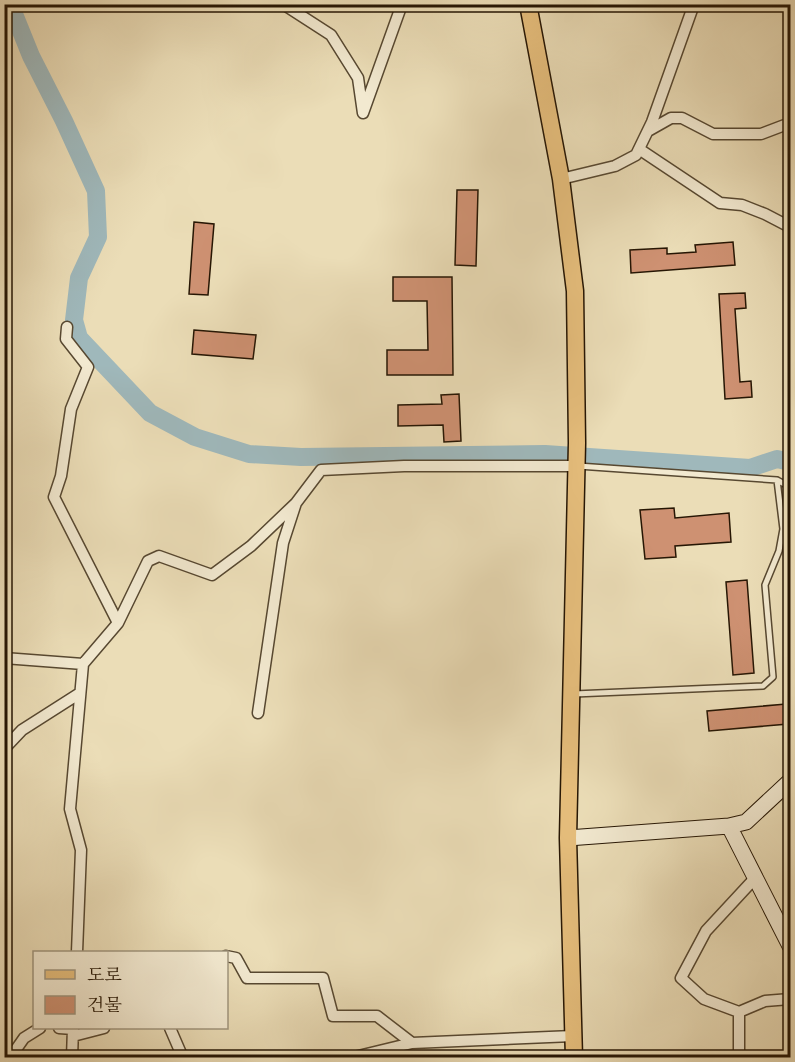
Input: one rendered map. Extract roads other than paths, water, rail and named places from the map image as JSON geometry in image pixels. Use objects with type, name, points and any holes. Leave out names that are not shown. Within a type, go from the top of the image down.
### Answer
[{"type":"main road","points":[[528,4],[561,179],[575,291],[577,443],[568,838],[574,1058]]},
{"type":"street","points":[[283,4],[331,34],[358,78],[363,113],[402,4]]},
{"type":"street","points":[[561,179],[615,166],[636,155],[647,132],[694,4]]},
{"type":"street","points":[[647,132],[671,118],[682,118],[713,134],[761,134],[790,123]]},
{"type":"street","points":[[639,149],[720,203],[742,205],[790,227]]},
{"type":"street","points":[[67,327],[66,339],[88,367],[71,409],[61,476],[54,497],[118,623]]},
{"type":"street","points":[[77,951],[81,849],[70,809],[83,664],[118,623],[148,561],[159,556],[212,575],[251,546],[296,503],[321,470],[404,466],[576,466]]},
{"type":"street","points":[[258,713],[283,543],[296,503]]},
{"type":"street","points":[[4,658],[83,664]]},
{"type":"street","points":[[4,749],[22,730],[80,693]]},
{"type":"street","points":[[568,838],[729,826],[746,822],[790,781]]},
{"type":"street","points":[[729,826],[790,946]]},
{"type":"street","points":[[756,877],[706,931],[681,978],[704,999],[739,1012],[765,1001],[790,999]]},
{"type":"street","points":[[228,956],[236,958],[247,978],[323,978],[333,1016],[377,1016],[412,1043]]},
{"type":"street","points":[[739,1012],[739,1058]]},
{"type":"street","points":[[10,1058],[24,1038],[38,1029]]},
{"type":"street","points":[[72,1058],[73,1031],[94,1029]]},
{"type":"street","points":[[170,1029],[183,1058]]},
{"type":"street","points":[[350,1058],[412,1043],[573,1036]]},
{"type":"lane","points":[[576,466],[777,480],[790,487]]},
{"type":"lane","points":[[571,694],[763,686],[773,676],[765,585],[779,551],[783,529],[777,480]]},
{"type":"waterway","points":[[10,4],[31,56],[96,191],[98,237],[79,278],[74,320],[79,338],[150,413],[195,437],[249,454],[301,457],[545,454],[750,468],[777,459],[790,462]]}]
